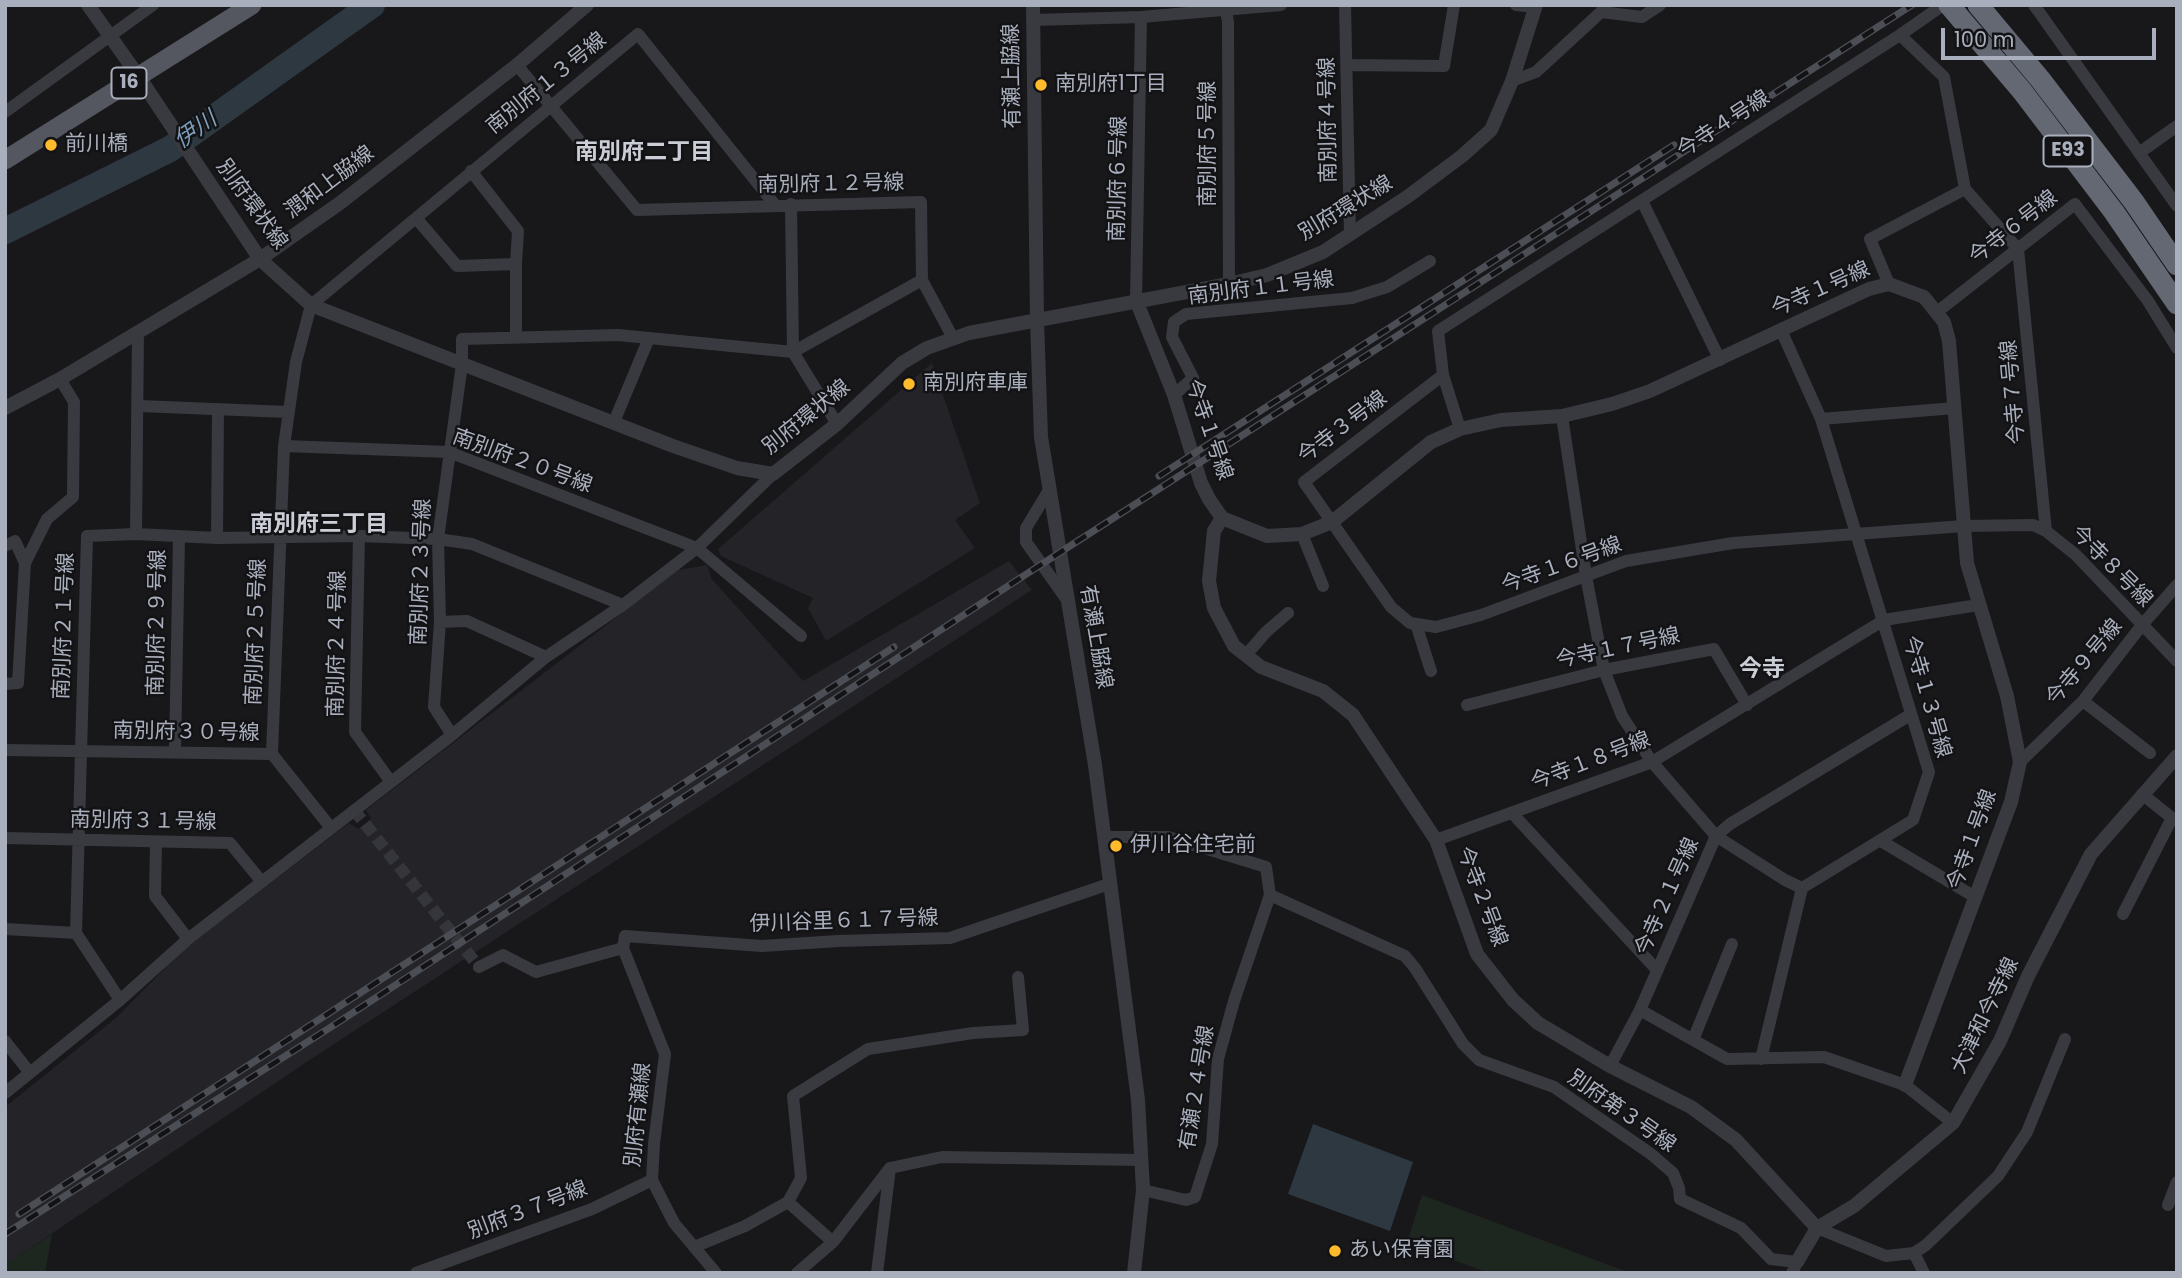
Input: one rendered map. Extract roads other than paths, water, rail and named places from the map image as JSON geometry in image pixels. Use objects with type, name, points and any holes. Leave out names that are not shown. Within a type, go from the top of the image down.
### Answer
[{"type":"highway","name":"E93","points":[[1950,5],[2022,91],[2114,212],[2177,304]]},
{"type":"highway","name":"E93","points":[[1978,5],[2134,202],[2177,265]]},
{"type":"main road","name":"16","points":[[5,160],[143,83],[253,5]]},
{"type":"street","name":"別府環状線","points":[[88,5],[260,260],[312,304],[673,446],[737,468],[773,474],[837,424],[902,363],[927,348],[969,332],[1267,275],[1323,252],[1462,156],[1491,130],[1512,81],[1536,6]]},
{"type":"street","points":[[5,112],[153,5]]},
{"type":"street","name":"潤和上脇線","points":[[5,408],[60,379],[260,260],[340,203],[517,65],[587,5]]},
{"type":"street","name":"有瀬上脇線","points":[[1033,5],[1041,437],[1095,765],[1138,1100],[1143,1190],[1134,1273]]},
{"type":"street","points":[[1033,20],[1141,17],[1226,7],[1281,5]]},
{"type":"street","name":"南別府４号線","points":[[1346,5],[1350,235]]},
{"type":"street","points":[[1347,65],[1444,66],[1454,5]]},
{"type":"street","points":[[1516,5],[1536,6]]},
{"type":"street","points":[[1512,81],[1536,72],[1603,9],[1642,17],[1660,5]]},
{"type":"street","name":"今寺４号線","points":[[1460,429],[1443,375],[1438,331],[1900,35],[1942,5]]},
{"type":"street","points":[[2034,5],[2177,206]]},
{"type":"street","name":"南別府５号線","points":[[1226,7],[1229,284]]},
{"type":"street","name":"南別府６号線","points":[[1136,300],[1141,17]]},
{"type":"street","name":"南別府１３号線","points":[[312,304],[638,34],[775,205]]},
{"type":"street","points":[[1900,35],[1944,77],[1965,189],[2018,249]]},
{"type":"street","name":"南別府１２号線","points":[[517,65],[637,210],[921,202],[922,280]]},
{"type":"street","points":[[2139,153],[2177,126]]},
{"type":"street","points":[[471,171],[519,231],[516,337],[618,335],[793,352],[922,280],[953,338]]},
{"type":"street","points":[[1889,284],[1870,239],[1965,189]]},
{"type":"street","points":[[1642,201],[1720,360]]},
{"type":"street","points":[[791,204],[793,352],[837,424]]},
{"type":"street","name":"今寺６号線","points":[[1937,312],[2075,204],[2148,300],[2177,348]]},
{"type":"street","points":[[416,218],[457,266],[516,264]]},
{"type":"street","name":"今寺７号線","points":[[2018,249],[2046,531]]},
{"type":"street","name":"南別府１１号線","points":[[1174,395],[1193,378],[1172,337],[1174,322],[1186,314],[1353,298],[1387,287],[1430,261]]},
{"type":"street","name":"今寺１号線","points":[[1136,300],[1174,395],[1201,483],[1222,518],[1267,536],[1302,534],[1332,522],[1431,442],[1460,429],[1501,421],[1562,416],[1612,404],[1650,391],[1869,289],[1889,284],[1924,297],[1944,322],[1950,341],[1967,563],[2007,696],[2020,762],[2011,802],[1905,1085]]},
{"type":"street","name":"南別府２５号線","points":[[272,754],[280,538],[288,412],[296,362],[312,304]]},
{"type":"street","name":"今寺１３号線","points":[[1781,330],[1821,419],[1929,772],[1913,820],[1802,888]]},
{"type":"street","points":[[136,534],[138,332]]},
{"type":"street","name":"南別府２３号線","points":[[452,736],[434,708],[440,622],[439,540],[462,364],[462,339],[516,337]]},
{"type":"street","points":[[614,422],[649,338]]},
{"type":"street","name":"今寺３号線","points":[[1332,522],[1304,482],[1443,375]]},
{"type":"street","points":[[5,684],[18,683],[25,563],[47,519],[73,497],[74,402],[60,379]]},
{"type":"street","points":[[139,405],[288,412]]},
{"type":"street","points":[[1821,419],[1955,408]]},
{"type":"street","points":[[217,538],[218,409]]},
{"type":"street","points":[[1562,416],[1586,576],[1604,670],[1622,716],[1652,762],[1716,836],[1802,888],[1761,1059]]},
{"type":"street","name":"南別府２０号線","points":[[285,446],[449,452],[698,548],[801,636]]},
{"type":"street","points":[[5,1093],[120,1000],[188,939],[452,736],[546,657],[623,605],[698,548],[773,474]]},
{"type":"street","points":[[1049,490],[1026,528],[1026,542],[1067,600]]},
{"type":"street","name":"今寺２号線","points":[[1222,518],[1214,531],[1209,581],[1214,608],[1234,646],[1261,667],[1323,691],[1353,715],[1436,840],[1477,954],[1493,977],[1538,1023],[1610,1066],[1690,1107],[1736,1140],[1817,1228]]},
{"type":"street","points":[[1332,522],[1391,607],[1410,623],[1416,624],[1431,671]]},
{"type":"street","name":"今寺８号線","points":[[1856,534],[1964,526],[2033,525],[2046,531],[2076,555],[2177,661]]},
{"type":"street","points":[[1302,534],[1323,586]]},
{"type":"street","name":"今寺１６号線","points":[[1416,624],[1436,627],[1481,615],[1626,561],[1733,543],[1856,534]]},
{"type":"street","name":"南別府２１号線","points":[[76,933],[87,536],[359,536],[472,544],[623,605]]},
{"type":"street","name":"南別府２４号線","points":[[359,536],[355,732],[391,782]]},
{"type":"street","name":"南別府２９号線","points":[[175,752],[179,537]]},
{"type":"street","points":[[5,546],[15,541],[25,563]]},
{"type":"street","name":"今寺９号線","points":[[2020,762],[2083,701],[2177,585]]},
{"type":"street","name":"今寺１８号線","points":[[1436,840],[1652,762],[1884,620],[1978,605]]},
{"type":"street","points":[[1246,655],[1266,632],[1288,613]]},
{"type":"street","points":[[440,622],[467,621],[546,657]]},
{"type":"street","name":"今寺１７号線","points":[[1467,705],[1604,670],[1714,649],[1747,705]]},
{"type":"street","points":[[2083,701],[2150,753]]},
{"type":"street","name":"今寺２１号線","points":[[1610,1066],[1640,1010],[1716,836],[1730,824],[1910,715]]},
{"type":"street","name":"南別府３０号線","points":[[5,750],[272,754],[331,828]]},
{"type":"street","name":"大津和今寺線","points":[[1795,1267],[1817,1228],[1854,1206],[1952,1123],[2000,1041],[2028,976],[2091,854],[2177,756]]},
{"type":"street","points":[[2123,915],[2172,818],[2142,794]]},
{"type":"street","points":[[1512,813],[1657,970]]},
{"type":"street","points":[[1104,837],[1168,837],[1266,867],[1270,895]]},
{"type":"street","name":"南別府３１号線","points":[[5,838],[230,843],[262,882]]},
{"type":"street","points":[[1881,841],[1975,897]]},
{"type":"street","points":[[156,842],[155,896],[188,939]]},
{"type":"street","name":"伊川谷里６１７号線","points":[[624,948],[625,936],[762,946],[950,938],[1109,884]]},
{"type":"street","name":"有瀬２４号線","points":[[1143,1190],[1186,1200],[1195,1197],[1212,1143],[1218,1059],[1234,1000],[1270,895]]},
{"type":"street","name":"別府第３号線","points":[[1270,895],[1405,956],[1463,1044],[1479,1060],[1554,1087],[1651,1154],[1673,1173],[1680,1199],[1741,1228],[1771,1259],[1795,1267]]},
{"type":"street","points":[[5,929],[76,933],[120,1000]]},
{"type":"street","points":[[1693,1040],[1732,944]]},
{"type":"street","points":[[479,967],[503,955],[536,972],[624,948]]},
{"type":"street","name":"別府有瀬線","points":[[624,948],[665,1054],[652,1181],[674,1223],[716,1273]]},
{"type":"street","points":[[694,1247],[745,1226],[788,1202],[800,1178],[793,1096],[868,1049],[973,1033],[1023,1030],[1018,977]]},
{"type":"street","points":[[1640,1010],[1727,1059],[1824,1057],[1905,1085],[1952,1123]]},
{"type":"street","points":[[1817,1228],[1886,1256],[1914,1253],[1926,1245],[1998,1176],[2027,1132],[2065,1039]]},
{"type":"street","points":[[5,1041],[30,1073]]},
{"type":"street","points":[[797,1273],[833,1242],[890,1168],[917,1160],[942,1157],[1142,1160]]},
{"type":"street","points":[[877,1273],[890,1168]]},
{"type":"street","name":"別府３７号線","points":[[416,1273],[592,1209],[652,1181]]},
{"type":"street","points":[[2168,1205],[2177,1182]]},
{"type":"street","points":[[788,1202],[833,1242]]},
{"type":"street","points":[[1914,1253],[1924,1273]]},
{"type":"waterway","name":"伊川","points":[[5,231],[170,149],[372,5]]},
{"type":"tunnel","points":[[354,810],[479,967]]},
{"type":"railway","points":[[5,1234],[331,1027],[1028,573],[1912,5]]},
{"type":"railway","points":[[1159,476],[1674,145]]},
{"type":"railway","points":[[19,1214],[894,647]]},
{"type":"place","name":"南別府1丁目","points":[[1041,85]]},
{"type":"place","name":"前川橋","points":[[51,145]]},
{"type":"place","name":"南別府車庫","points":[[909,384]]},
{"type":"place","name":"伊川谷住宅前","points":[[1116,846]]},
{"type":"place","name":"あい保育園","points":[[1335,1251]]},
{"type":"district","name":"南別府二丁目","points":[[644,153]]},
{"type":"district","name":"南別府三丁目","points":[[319,525]]},
{"type":"district","name":"今寺","points":[[1762,670]]}]
